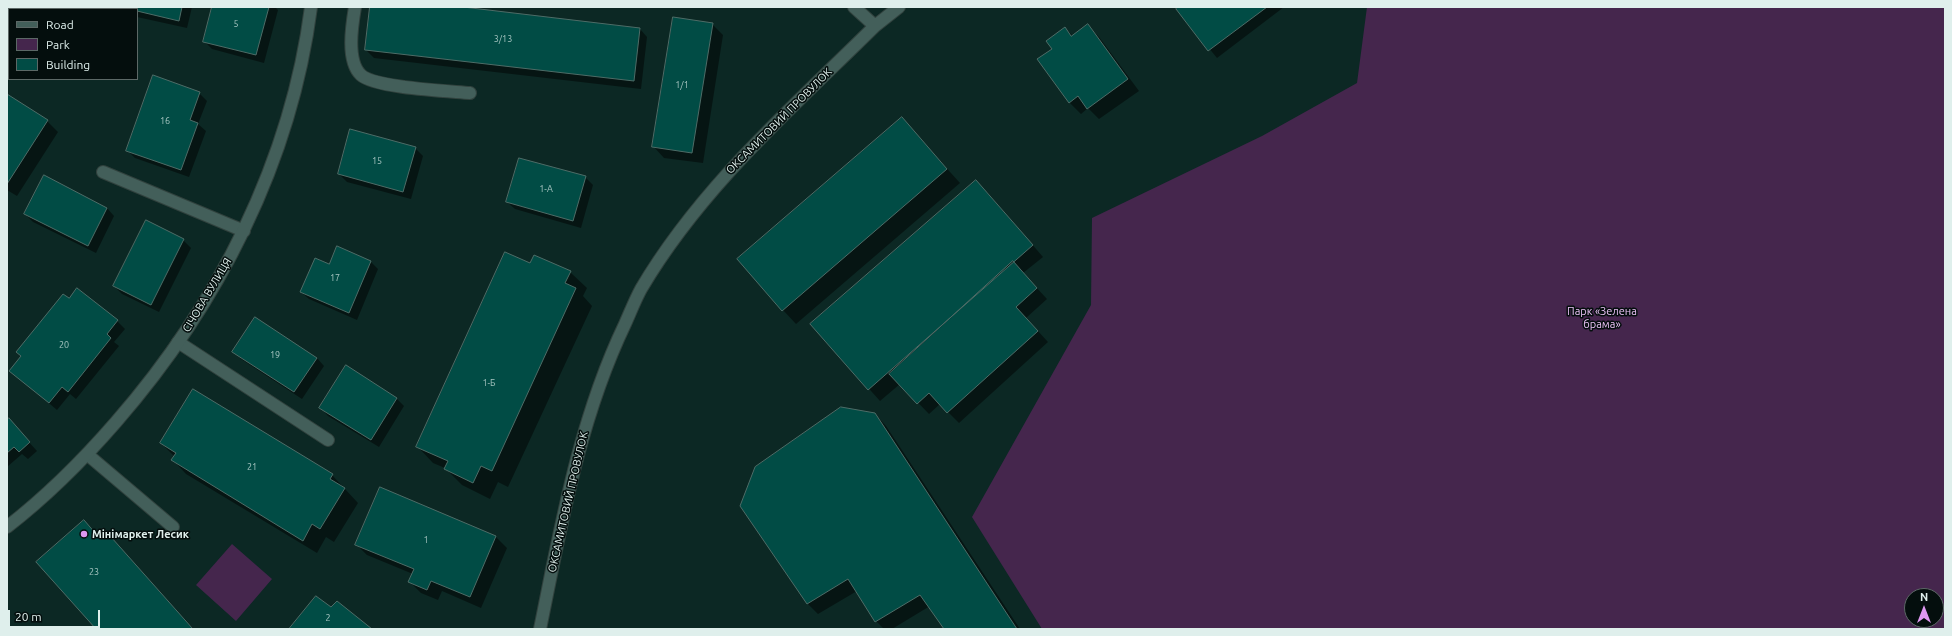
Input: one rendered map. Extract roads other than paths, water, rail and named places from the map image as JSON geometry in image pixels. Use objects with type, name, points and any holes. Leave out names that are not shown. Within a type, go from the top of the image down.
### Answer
[{"type":"street","name":"СІЧОВА ВУЛИЦЯ","points":[[7,527],[28,511],[88,455],[148,385],[204,304],[244,231],[271,165],[290,110],[308,30],[311,7]]},
{"type":"street","points":[[354,7],[351,34],[352,57],[361,75],[376,82],[470,93]]},
{"type":"street","points":[[854,7],[875,26]]},
{"type":"street","name":"ОКСАМИТОВИЙ ПРОВУЛОК","points":[[540,629],[567,496],[586,426],[611,354],[641,289],[684,226],[738,161],[875,26],[899,7]]},
{"type":"street","points":[[103,172],[244,231]]},
{"type":"street","points":[[178,342],[328,440]]},
{"type":"street","points":[[88,455],[173,527]]},
{"type":"place","name":"Мінімаркет Лесик","points":[[84,534]]},
{"type":"park label","name":"Парк «Зелена брама»","points":[[1602,317]]}]
